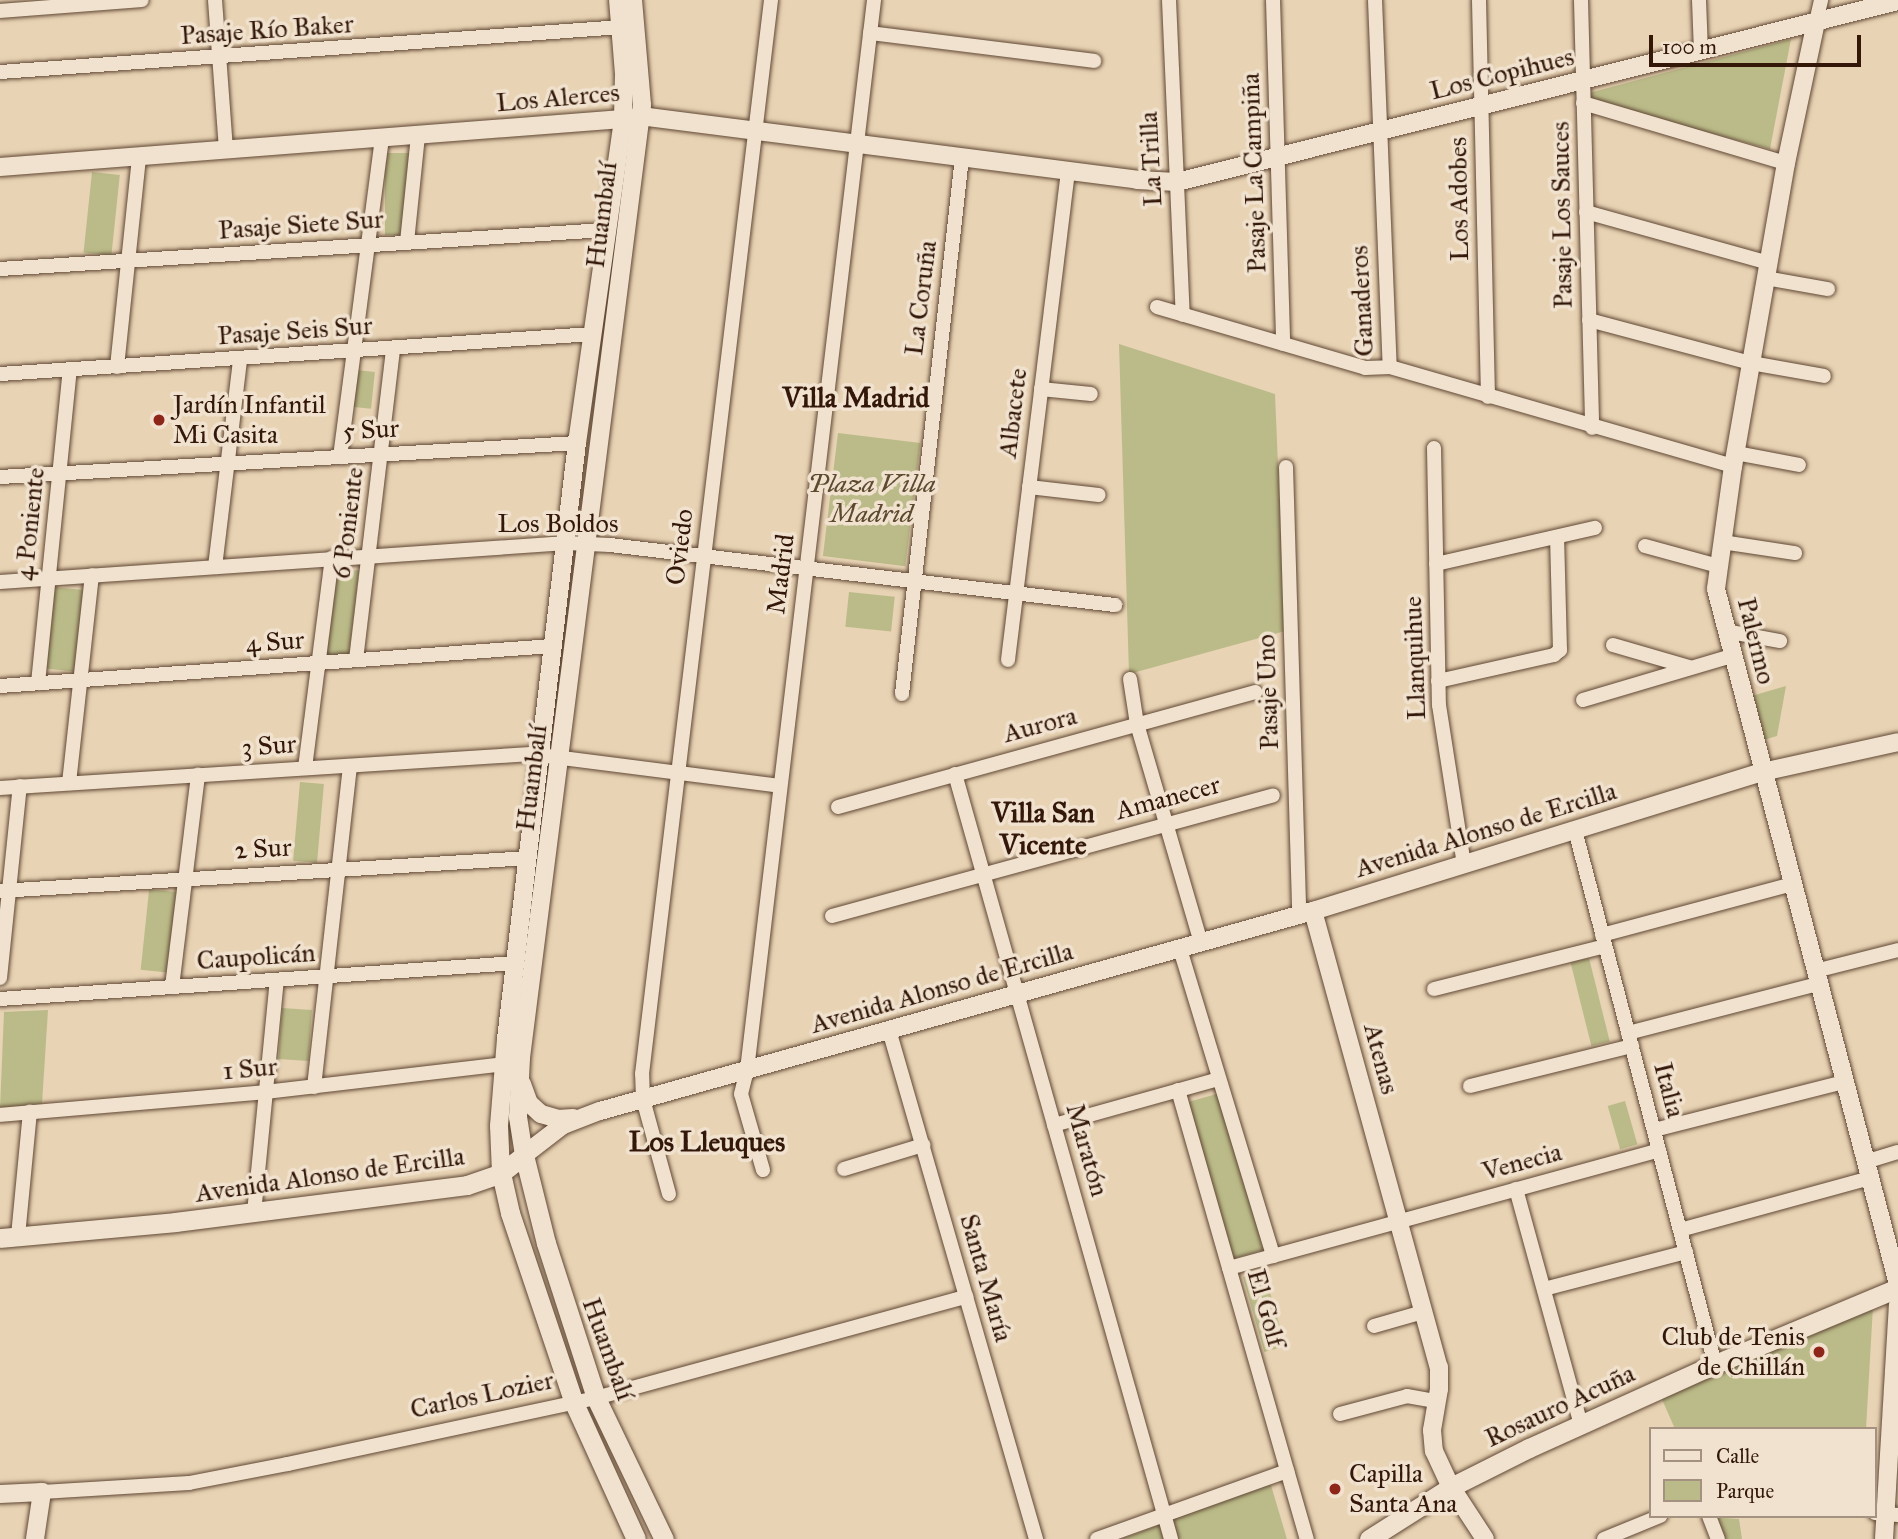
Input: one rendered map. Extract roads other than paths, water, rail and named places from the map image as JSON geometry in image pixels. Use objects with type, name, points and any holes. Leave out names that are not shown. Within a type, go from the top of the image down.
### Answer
[{"type":"main road","name":"Avenida Alonso de Ercilla","points":[[9,1237],[254,1213],[467,1185],[501,1173],[524,1155]]},
{"type":"main road","name":"Huambalí","points":[[524,1155],[546,1243],[596,1398],[664,1539]]},
{"type":"main road","name":"Huambalí","points":[[501,1173],[510,1213],[574,1403],[636,1539]]},
{"type":"main road","name":"Rosauro Acuña","points":[[1369,1539],[1451,1487],[1715,1364],[1898,1286]]},
{"type":"street","points":[[0,11],[142,0]]},
{"type":"street","points":[[215,0],[226,150]]},
{"type":"street","name":"Huambalí","points":[[524,1155],[518,1117],[520,1076],[588,544],[632,118],[624,74],[618,0]]},
{"type":"street","name":"Huambalí","points":[[501,1173],[499,1126],[504,1064],[577,443],[605,230],[632,118],[642,88],[633,0]]},
{"type":"street","name":"Oviedo","points":[[669,1194],[643,1099],[642,1074],[771,0]]},
{"type":"street","name":"Madrid","points":[[763,1170],[741,1094],[747,1070],[874,0]]},
{"type":"street","name":"La Trilla","points":[[1169,0],[1183,315]]},
{"type":"street","name":"Pasaje La Campiña","points":[[1273,0],[1283,344]]},
{"type":"street","name":"Ganaderos","points":[[1375,0],[1390,367],[1592,428],[1735,460],[1799,465]]},
{"type":"street","name":"Los Adobes","points":[[1479,0],[1488,397]]},
{"type":"street","name":"Pasaje Los Sauces","points":[[1581,0],[1592,428]]},
{"type":"street","points":[[1699,0],[1701,51]]},
{"type":"street","name":"Palermo","points":[[1821,0],[1786,163],[1767,270],[1718,566],[1717,597],[1898,1286]]},
{"type":"street","name":"Los Copihues","points":[[1118,178],[1177,181],[1278,158],[1898,1]]},
{"type":"street","name":"Pasaje Río Baker","points":[[0,72],[621,27]]},
{"type":"street","points":[[870,33],[1094,61]]},
{"type":"street","points":[[1583,103],[1786,163]]},
{"type":"street","name":"Los Alerces","points":[[0,167],[632,118],[755,130],[1118,178]]},
{"type":"street","points":[[407,242],[418,136]]},
{"type":"street","name":"6 Poniente","points":[[340,457],[382,139]]},
{"type":"street","points":[[117,367],[139,157]]},
{"type":"street","name":"La Coruña","points":[[902,694],[962,157]]},
{"type":"street","name":"Albacete","points":[[1008,660],[1068,171]]},
{"type":"street","points":[[1586,212],[1828,289]]},
{"type":"street","name":"Pasaje Siete Sur","points":[[0,269],[605,230]]},
{"type":"street","points":[[1157,307],[1365,368],[1390,367]]},
{"type":"street","points":[[1589,320],[1751,363],[1824,376]]},
{"type":"street","name":"Pasaje Seis Sur","points":[[0,374],[593,334]]},
{"type":"street","name":"6 Poniente","points":[[356,660],[393,349]]},
{"type":"street","points":[[215,567],[240,359]]},
{"type":"street","name":"4 Poniente","points":[[38,683],[70,370]]},
{"type":"street","points":[[1041,389],[1091,394]]},
{"type":"street","name":"5 Sur","points":[[0,477],[577,443]]},
{"type":"street","name":"Llanquihue","points":[[1434,448],[1438,681],[1445,756],[1464,864]]},
{"type":"street","name":"Pasaje Uno","points":[[1286,467],[1306,913]]},
{"type":"street","points":[[1029,487],[1099,495]]},
{"type":"street","points":[[1436,565],[1595,528]]},
{"type":"street","points":[[1438,681],[1554,655],[1560,650],[1557,537]]},
{"type":"street","points":[[1722,542],[1795,553]]},
{"type":"street","name":"Los Boldos","points":[[0,582],[567,543],[704,556],[1115,606]]},
{"type":"street","points":[[1645,546],[1718,566]]},
{"type":"street","name":"6 Poniente","points":[[305,768],[331,558]]},
{"type":"street","points":[[69,783],[92,575]]},
{"type":"street","points":[[1726,631],[1780,641]]},
{"type":"street","points":[[1613,645],[1690,667]]},
{"type":"street","name":"4 Sur","points":[[0,686],[553,646]]},
{"type":"street","points":[[1583,700],[1732,656]]},
{"type":"street","points":[[1130,679],[1137,724],[1201,943]]},
{"type":"street","name":"Aurora","points":[[838,807],[1255,692]]},
{"type":"street","name":"Avenida Alonso de Ercilla","points":[[524,1155],[562,1125],[584,1116],[1306,913],[1762,772],[1898,741]]},
{"type":"street","name":"3 Sur","points":[[0,788],[541,754],[780,786]]},
{"type":"street","points":[[314,1087],[350,766]]},
{"type":"street","points":[[172,987],[198,775]]},
{"type":"street","name":"Maratón","points":[[955,775],[1171,1539]]},
{"type":"street","points":[[0,978],[5,891],[20,786]]},
{"type":"street","name":"Amanecer","points":[[832,916],[1273,795]]},
{"type":"street","name":"Italia","points":[[1575,830],[1715,1364]]},
{"type":"street","name":"2 Sur","points":[[5,891],[529,858]]},
{"type":"street","points":[[1434,989],[1792,884]]},
{"type":"street","name":"Atenas","points":[[1306,913],[1439,1367],[1432,1444],[1451,1487],[1485,1539]]},
{"type":"street","name":"El Golf","points":[[1180,949],[1273,1256]]},
{"type":"street","points":[[1470,1086],[1630,1039],[1898,950]]},
{"type":"street","name":"Caupolicán","points":[[0,999],[516,963]]},
{"type":"street","points":[[254,1213],[277,980]]},
{"type":"street","name":"Santa María","points":[[889,1030],[1036,1539]]},
{"type":"street","name":"1 Sur","points":[[0,1115],[267,1092],[504,1064]]},
{"type":"street","points":[[520,1076],[528,1103],[541,1114],[558,1119],[584,1116]]},
{"type":"street","points":[[1054,1125],[1219,1079]]},
{"type":"street","points":[[1654,1130],[1844,1082]]},
{"type":"street","name":"El Golf","points":[[1178,1090],[1307,1539]]},
{"type":"street","points":[[9,1237],[30,1112]]},
{"type":"street","points":[[844,1169],[923,1145]]},
{"type":"street","name":"Venecia","points":[[1229,1268],[1659,1150]]},
{"type":"street","points":[[1680,1230],[1868,1170],[1898,1152]]},
{"type":"street","points":[[1516,1189],[1581,1425]]},
{"type":"street","points":[[1544,1289],[1686,1252]]},
{"type":"street","name":"Carlos Lozier","points":[[0,1494],[205,1481],[596,1398],[966,1297]]},
{"type":"street","points":[[1888,1539],[1886,1514],[1898,1304]]},
{"type":"street","points":[[1374,1326],[1423,1312]]},
{"type":"street","points":[[1340,1414],[1407,1396],[1436,1401]]},
{"type":"street","points":[[1097,1539],[1287,1471]]},
{"type":"street","points":[[35,1539],[42,1492]]},
{"type":"street","points":[[1611,1538],[1656,1518]]},
{"type":"street","points":[[1710,1518],[1718,1539]]},
{"type":"place","name":"Jardín Infantil Mi Casita","points":[[159,420]]},
{"type":"place","name":"Club de Tenis de Chillán","points":[[1819,1352]]},
{"type":"place","name":"Capilla Santa Ana","points":[[1335,1489]]},
{"type":"district","name":"Villa Madrid","points":[[856,398]]},
{"type":"district","name":"Villa San Vicente","points":[[1043,829]]},
{"type":"district","name":"Los Lleuques","points":[[707,1142]]},
{"type":"park label","name":"Plaza Villa Madrid","points":[[872,499]]}]
